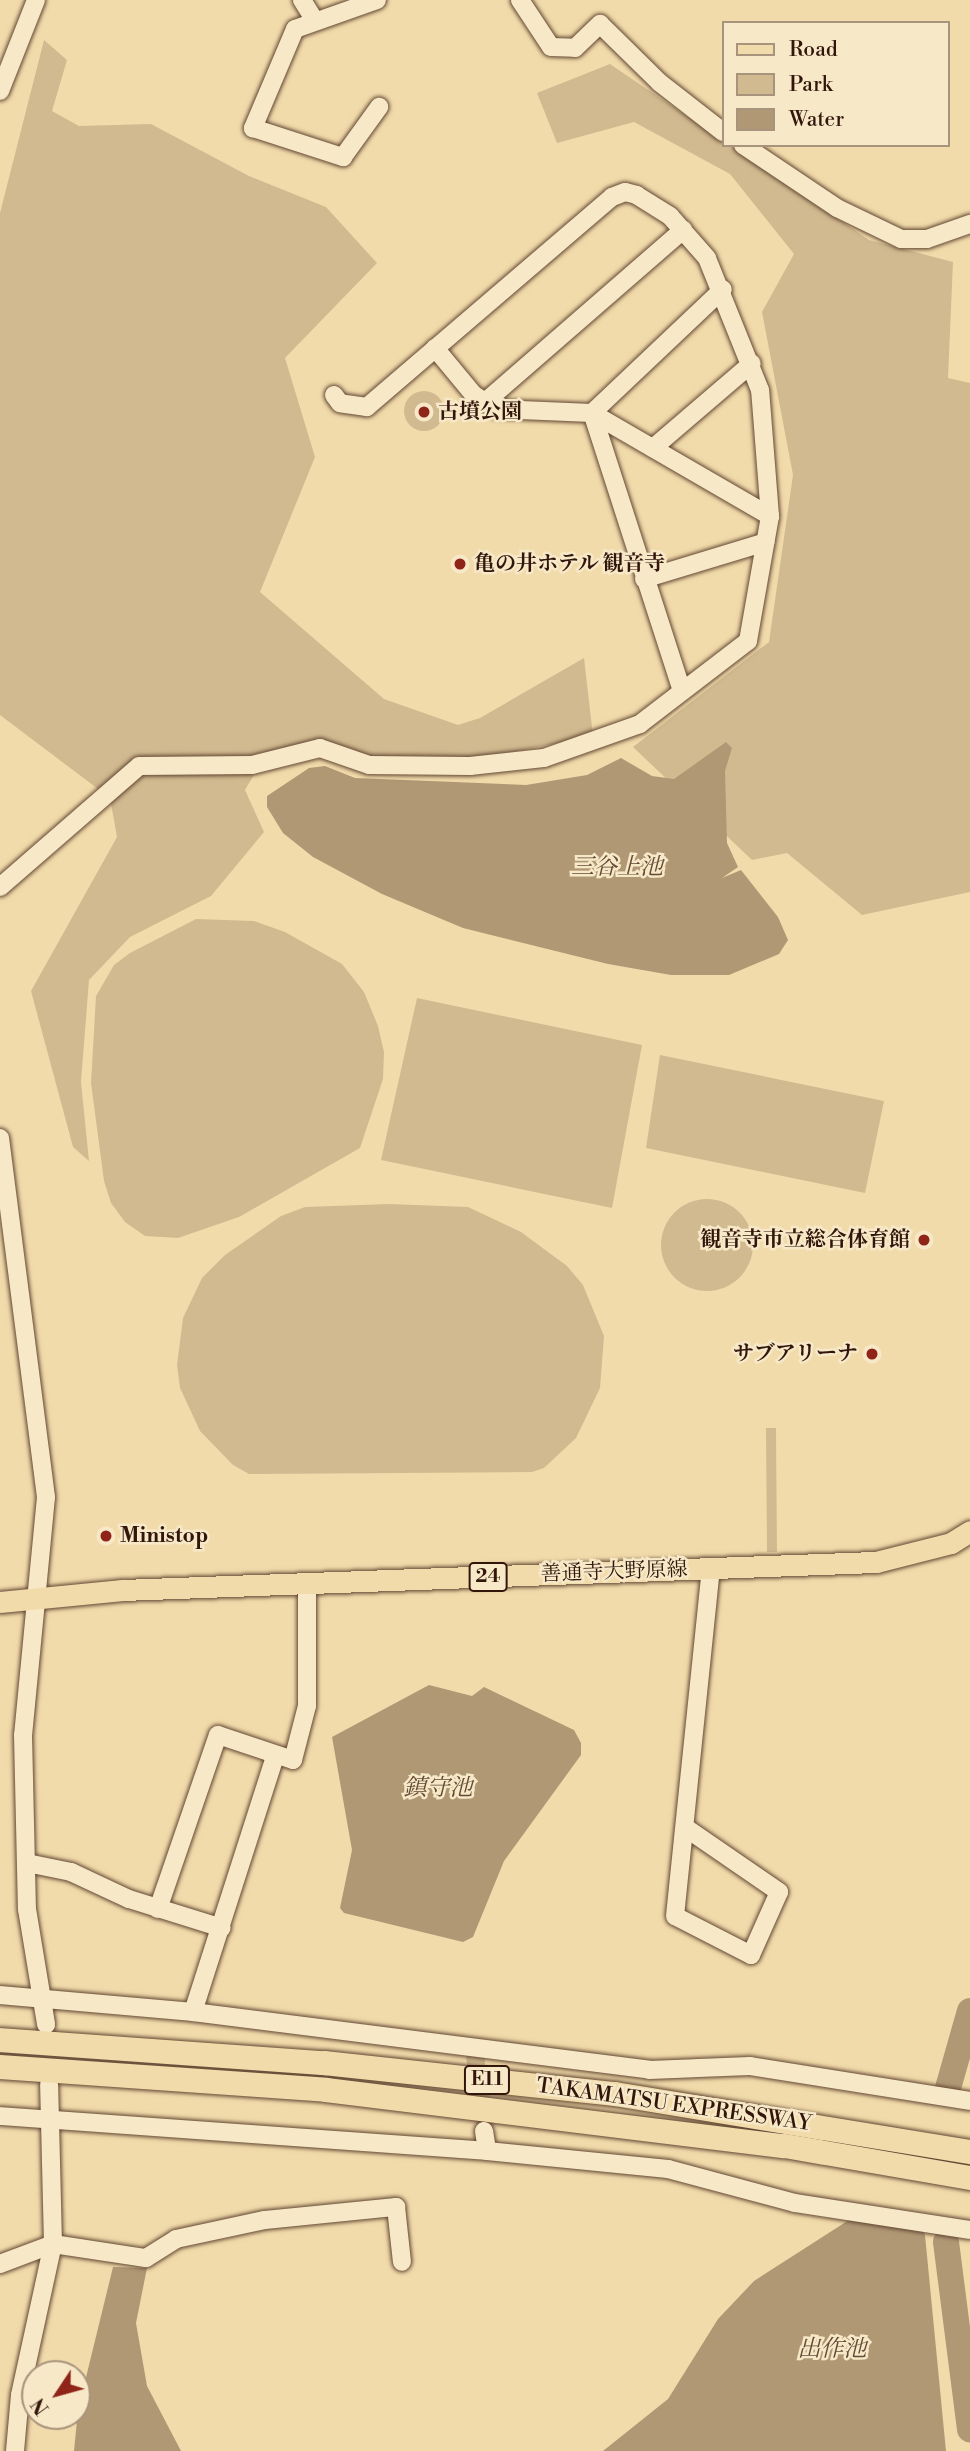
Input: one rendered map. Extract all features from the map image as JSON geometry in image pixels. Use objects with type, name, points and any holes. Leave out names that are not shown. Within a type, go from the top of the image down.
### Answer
[{"type":"highway","name":"TAKAMATSU EXPRESSWAY","points":[[0,2040],[324,2063],[615,2094],[970,2152]]},
{"type":"highway","name":"TAKAMATSU EXPRESSWAY","points":[[0,2067],[326,2090],[785,2146],[970,2179]]},
{"type":"main road","name":"善通寺大野原線","points":[[0,1602],[122,1590],[888,1560],[961,1541],[970,1531]]},
{"type":"street","points":[[0,91],[37,0]]},
{"type":"street","points":[[302,0],[316,21]]},
{"type":"street","points":[[377,0],[295,29],[253,128],[343,157],[379,107]]},
{"type":"street","points":[[520,0],[551,47],[575,48],[600,24],[660,83],[722,131]]},
{"type":"street","points":[[746,147],[837,208],[901,239],[927,239],[970,223]]},
{"type":"street","points":[[0,887],[139,766],[252,765],[320,748],[369,765],[470,766],[544,758],[640,724],[748,641],[770,516],[760,390],[723,289],[707,258],[684,230],[637,195],[625,192],[612,197],[367,407],[340,402],[334,395]]},
{"type":"street","points":[[484,403],[684,230]]},
{"type":"street","points":[[592,413],[723,289]]},
{"type":"street","points":[[435,348],[484,403],[511,413],[592,413],[770,516]]},
{"type":"street","points":[[653,448],[752,363]]},
{"type":"street","points":[[592,413],[682,691]]},
{"type":"street","points":[[644,579],[766,542]]},
{"type":"street","points":[[0,1138],[43,1446],[46,1497],[33,1599],[23,1735],[27,1909],[45,2001],[46,2024]]},
{"type":"street","points":[[686,1828],[779,1892],[751,1955],[676,1916],[711,1568]]},
{"type":"street","points":[[158,1909],[218,1735],[293,1760],[307,1706],[307,1584]]},
{"type":"street","points":[[193,2012],[275,1756]]},
{"type":"street","points":[[27,1863],[71,1872],[158,1909],[222,1928]]},
{"type":"street","points":[[0,1996],[193,2012],[474,2051],[649,2070],[750,2066],[970,2101]]},
{"type":"street","points":[[15,2451],[20,2395],[53,2244],[49,2085]]},
{"type":"street","points":[[0,2116],[51,2116],[194,2131],[487,2151],[668,2169],[795,2203],[970,2230]]},
{"type":"street","points":[[484,2131],[487,2151]]},
{"type":"street","points":[[0,2264],[53,2244],[146,2258],[176,2239],[265,2220],[396,2207],[402,2262]]},
{"type":"green space","points":[[44,40],[67,60],[52,111],[79,126],[151,124],[249,176],[326,207],[377,263],[285,358],[315,457],[260,592],[384,699],[458,725],[480,718],[584,658],[593,736],[477,759],[378,758],[316,741],[262,761],[245,790],[264,832],[211,896],[130,937],[89,980],[81,1082],[89,1161],[73,1147],[31,991],[117,837],[110,798],[0,715],[0,213]]},
{"type":"green space","points":[[610,64],[722,140],[722,147],[733,147],[869,240],[953,262],[948,378],[970,383],[970,892],[862,915],[787,853],[752,860],[633,747],[769,642],[793,475],[762,312],[794,254],[730,174],[634,122],[557,143],[537,93]]},
{"type":"green space","name":"古墳公園","points":[[424,391],[432,392],[438,397],[443,403],[443,419],[438,425],[432,430],[424,431],[416,430],[410,425],[405,419],[404,411],[405,403],[410,397],[416,392]]},
{"type":"green space","points":[[196,919],[254,921],[285,932],[342,964],[364,992],[378,1026],[384,1052],[383,1079],[360,1148],[239,1217],[178,1238],[145,1236],[125,1222],[111,1203],[104,1181],[91,1083],[96,996],[114,965],[130,953]]},
{"type":"green space","points":[[417,998],[642,1045],[612,1208],[381,1160]]},
{"type":"green space","points":[[660,1055],[884,1101],[865,1193],[646,1148]]},
{"type":"green space","points":[[707,1199],[724,1203],[739,1213],[749,1228],[753,1245],[749,1262],[739,1277],[724,1287],[707,1291],[690,1287],[675,1277],[665,1262],[661,1245],[665,1228],[675,1213],[690,1203]]},
{"type":"green space","points":[[389,1204],[468,1207],[521,1232],[567,1266],[583,1285],[604,1336],[600,1388],[576,1438],[544,1468],[532,1472],[249,1474],[233,1465],[200,1431],[180,1388],[177,1365],[183,1318],[202,1278],[225,1255],[281,1216],[305,1207]]},
{"type":"green space","points":[[766,1428],[776,1428],[777,1552],[767,1552]]},
{"type":"water","name":"三谷上池","points":[[726,742],[732,748],[725,771],[727,843],[738,867],[722,878],[741,870],[778,917],[788,940],[779,954],[729,975],[671,975],[608,964],[463,928],[382,894],[313,857],[283,833],[267,807],[267,796],[309,768],[325,766],[355,778],[526,785],[587,775],[621,758],[652,776],[674,779]]},
{"type":"water","name":"鎮守池","points":[[429,1685],[472,1696],[484,1687],[574,1730],[581,1743],[581,1755],[504,1861],[473,1937],[463,1942],[344,1913],[340,1908],[352,1850],[332,1737]]},
{"type":"water","name":"出作池","points":[[852,2218],[922,2230],[925,2235],[946,2451],[603,2451],[668,2399],[718,2319],[754,2281]]},
{"type":"water","points":[[113,2267],[147,2268],[136,2323],[147,2386],[181,2451],[74,2451],[76,2430],[91,2430],[90,2360]]},
{"type":"waterway","points":[[948,2088],[970,2011]]},
{"type":"waterway","points":[[946,2242],[970,2429]]},
{"type":"tunnel","points":[[475,2055],[483,2121]]},
{"type":"place","name":"古墳公園","points":[[424,412]]},
{"type":"place","name":"亀の井ホテル 観音寺","points":[[460,564]]},
{"type":"place","name":"観音寺市立総合体育館","points":[[924,1240]]},
{"type":"place","name":"サブアリーナ","points":[[872,1354]]},
{"type":"place","name":"Ministop","points":[[106,1536]]}]
